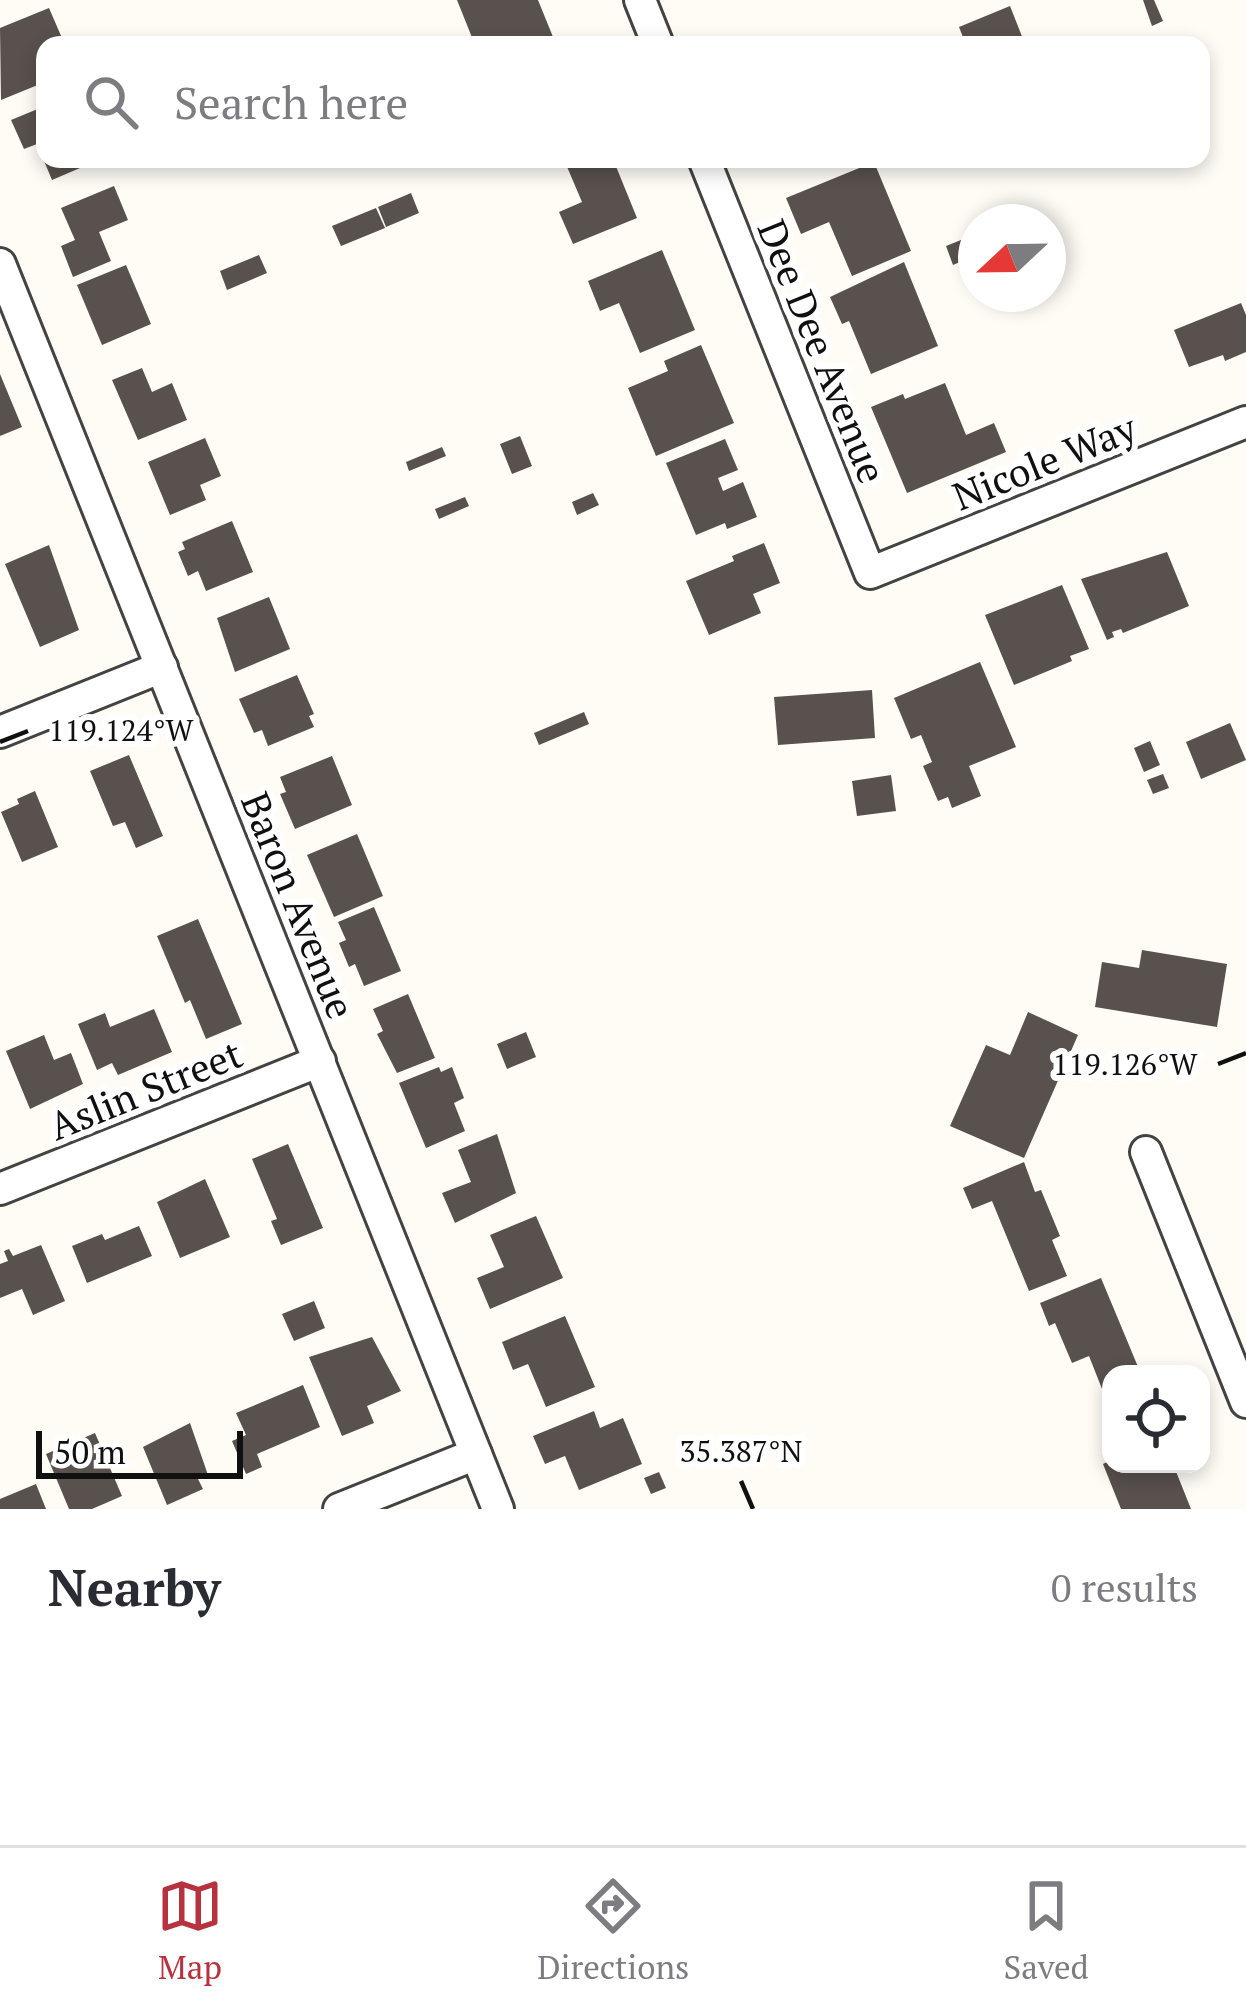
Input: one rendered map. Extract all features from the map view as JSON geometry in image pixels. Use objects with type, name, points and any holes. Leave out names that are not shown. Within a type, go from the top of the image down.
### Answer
[{"type":"street","points":[[640,0],[654,36]]},
{"type":"street","name":"Dee Dee Avenue","points":[[708,168],[870,573]]},
{"type":"street","name":"Baron Avenue","points":[[2,275],[498,1509]]},
{"type":"street","name":"Nicole Way","points":[[870,573],[1246,422]]},
{"type":"street","points":[[0,732],[162,667]]},
{"type":"street","name":"Aslin Street","points":[[0,1190],[320,1061]]},
{"type":"street","points":[[1146,1152],[1246,1402]]},
{"type":"street","points":[[339,1509],[476,1454]]},
{"type":"building","points":[[457,0],[538,0],[553,36],[471,36]]},
{"type":"building","points":[[1143,0],[1154,0],[1163,21],[1152,26]]},
{"type":"building","points":[[1010,6],[1022,36],[962,36],[959,27]]},
{"type":"building","points":[[49,8],[61,36],[36,36],[36,86],[1,100],[0,28]]},
{"type":"building","points":[[36,110],[36,144],[24,149],[11,120]]},
{"type":"building","points":[[47,168],[80,168],[52,180]]},
{"type":"building","points":[[568,168],[617,168],[637,218],[573,244],[559,212],[582,202]]},
{"type":"building","points":[[859,168],[876,168],[911,251],[852,276],[829,222],[801,234],[786,198]]},
{"type":"building","points":[[114,186],[128,220],[99,232],[111,261],[73,277],[61,246],[75,240],[61,208]]},
{"type":"building","points":[[411,193],[419,213],[386,227],[378,207]]},
{"type":"building","points":[[376,208],[385,228],[341,246],[332,226]]},
{"type":"building","points":[[958,241],[958,263],[953,265],[946,246]]},
{"type":"building","points":[[662,250],[695,330],[640,353],[619,303],[600,311],[588,281]]},
{"type":"building","points":[[259,255],[267,273],[227,290],[220,271]]},
{"type":"building","points":[[904,262],[938,346],[871,374],[849,321],[842,324],[830,297]]},
{"type":"building","points":[[126,265],[151,324],[102,345],[77,285]]},
{"type":"building","points":[[1241,303],[1246,315],[1246,352],[1189,367],[1174,330]]},
{"type":"building","points":[[701,345],[734,423],[656,456],[628,388],[668,371],[664,361]]},
{"type":"building","points":[[142,368],[152,392],[172,383],[187,420],[138,440],[112,380]]},
{"type":"building","points":[[0,374],[22,427],[0,436]]},
{"type":"building","points":[[945,383],[966,435],[994,423],[1006,452],[907,493],[871,407]]},
{"type":"building","points":[[520,436],[532,466],[512,474],[500,444]]},
{"type":"building","points":[[205,438],[221,476],[200,485],[206,500],[170,515],[148,462]]},
{"type":"building","points":[[725,439],[738,470],[718,478],[723,491],[743,482],[757,517],[696,535],[666,463]]},
{"type":"building","points":[[442,447],[446,456],[409,471],[406,462]]},
{"type":"building","points":[[593,493],[599,505],[577,515],[572,502]]},
{"type":"building","points":[[465,497],[469,506],[439,519],[435,509]]},
{"type":"building","points":[[232,521],[253,572],[206,591],[198,571],[188,576],[178,552],[185,549],[182,542]]},
{"type":"building","points":[[764,543],[780,583],[753,594],[761,613],[709,635],[686,581]]},
{"type":"building","points":[[49,545],[79,630],[40,647],[5,564]]},
{"type":"building","points":[[1167,552],[1189,606],[1123,633],[1121,629],[1112,632],[1114,637],[1107,640],[1081,579]]},
{"type":"building","points":[[1062,585],[1089,649],[1014,685],[985,615]]},
{"type":"building","points":[[269,597],[290,649],[235,672],[217,618]]},
{"type":"building","points":[[980,662],[1016,747],[969,766],[981,796],[952,808],[948,797],[938,801],[923,766],[932,762],[921,735],[911,739],[894,698]]},
{"type":"building","points":[[297,675],[314,714],[309,716],[314,727],[268,746],[262,730],[254,733],[239,699]]},
{"type":"building","points":[[872,690],[875,738],[778,745],[774,697]]},
{"type":"building","points":[[584,712],[589,724],[539,745],[534,733]]},
{"type":"building","points":[[1230,723],[1246,760],[1201,779],[1186,742]]},
{"type":"building","points":[[1150,741],[1160,765],[1144,772],[1134,748]]},
{"type":"building","points":[[129,755],[163,836],[136,848],[125,822],[113,826],[90,771]]},
{"type":"building","points":[[332,756],[352,805],[295,829],[280,794],[286,792],[280,777]]},
{"type":"building","points":[[1163,774],[1169,788],[1153,794],[1147,780]]},
{"type":"building","points":[[891,775],[896,811],[857,816],[852,781]]},
{"type":"building","points":[[35,791],[58,847],[22,862],[1,812]]},
{"type":"building","points":[[357,834],[383,896],[334,917],[307,855]]},
{"type":"building","points":[[374,907],[401,971],[364,986],[339,943],[346,940],[338,922]]},
{"type":"building","points":[[198,919],[242,1024],[206,1039],[157,936]]},
{"type":"building","points":[[1142,950],[1227,964],[1217,1027],[1095,1007],[1102,962],[1139,968]]},
{"type":"building","points":[[408,994],[435,1058],[397,1073],[377,1034],[383,1031],[373,1009]]},
{"type":"building","points":[[154,1009],[172,1052],[118,1075],[112,1063],[97,1070],[78,1024],[105,1013],[110,1027]]},
{"type":"building","points":[[1028,1012],[1078,1035],[1024,1158],[950,1126],[986,1045],[1010,1055]]},
{"type":"building","points":[[526,1032],[536,1057],[507,1069],[497,1044]]},
{"type":"building","points":[[44,1035],[54,1060],[71,1053],[83,1084],[30,1109],[6,1051]]},
{"type":"building","points":[[439,1067],[441,1072],[452,1067],[464,1098],[454,1103],[465,1131],[426,1148],[399,1083]]},
{"type":"building","points":[[497,1134],[516,1193],[455,1223],[442,1193],[471,1182],[458,1150]]},
{"type":"building","points":[[288,1144],[323,1228],[281,1245],[271,1221],[277,1219],[252,1159]]},
{"type":"building","points":[[1024,1162],[1060,1236],[1052,1240],[1067,1276],[1029,1291],[992,1201],[972,1209],[963,1188]]},
{"type":"building","points":[[205,1179],[230,1237],[180,1258],[157,1202]]},
{"type":"building","points":[[536,1216],[563,1278],[490,1309],[477,1278],[504,1267],[490,1235]]},
{"type":"building","points":[[139,1226],[152,1256],[87,1283],[72,1246],[102,1234],[105,1240]]},
{"type":"building","points":[[41,1245],[65,1301],[33,1315],[22,1289],[0,1298],[0,1264],[8,1261],[4,1251],[9,1249],[13,1256]]},
{"type":"building","points":[[1101,1278],[1137,1365],[1102,1365],[1102,1389],[1089,1356],[1072,1363],[1055,1323],[1049,1326],[1040,1303]]},
{"type":"building","points":[[314,1301],[325,1328],[294,1341],[282,1314]]},
{"type":"building","points":[[565,1316],[595,1387],[546,1407],[528,1364],[513,1370],[502,1342]]},
{"type":"building","points":[[372,1337],[401,1391],[367,1406],[374,1423],[342,1436],[309,1357]]},
{"type":"building","points":[[303,1385],[320,1427],[257,1454],[262,1467],[246,1474],[232,1441],[246,1435],[236,1413]]},
{"type":"building","points":[[594,1411],[600,1428],[623,1418],[642,1464],[579,1490],[565,1456],[545,1464],[533,1436]]},
{"type":"building","points":[[190,1423],[208,1475],[198,1479],[203,1489],[167,1505],[143,1447]]},
{"type":"building","points":[[95,1433],[122,1496],[92,1509],[69,1509],[46,1454]]},
{"type":"building","points":[[659,1472],[666,1488],[651,1494],[644,1478]]},
{"type":"building","points":[[1107,1473],[1177,1473],[1191,1509],[1121,1509]]},
{"type":"building","points":[[36,1484],[46,1509],[0,1509],[0,1499]]}]
